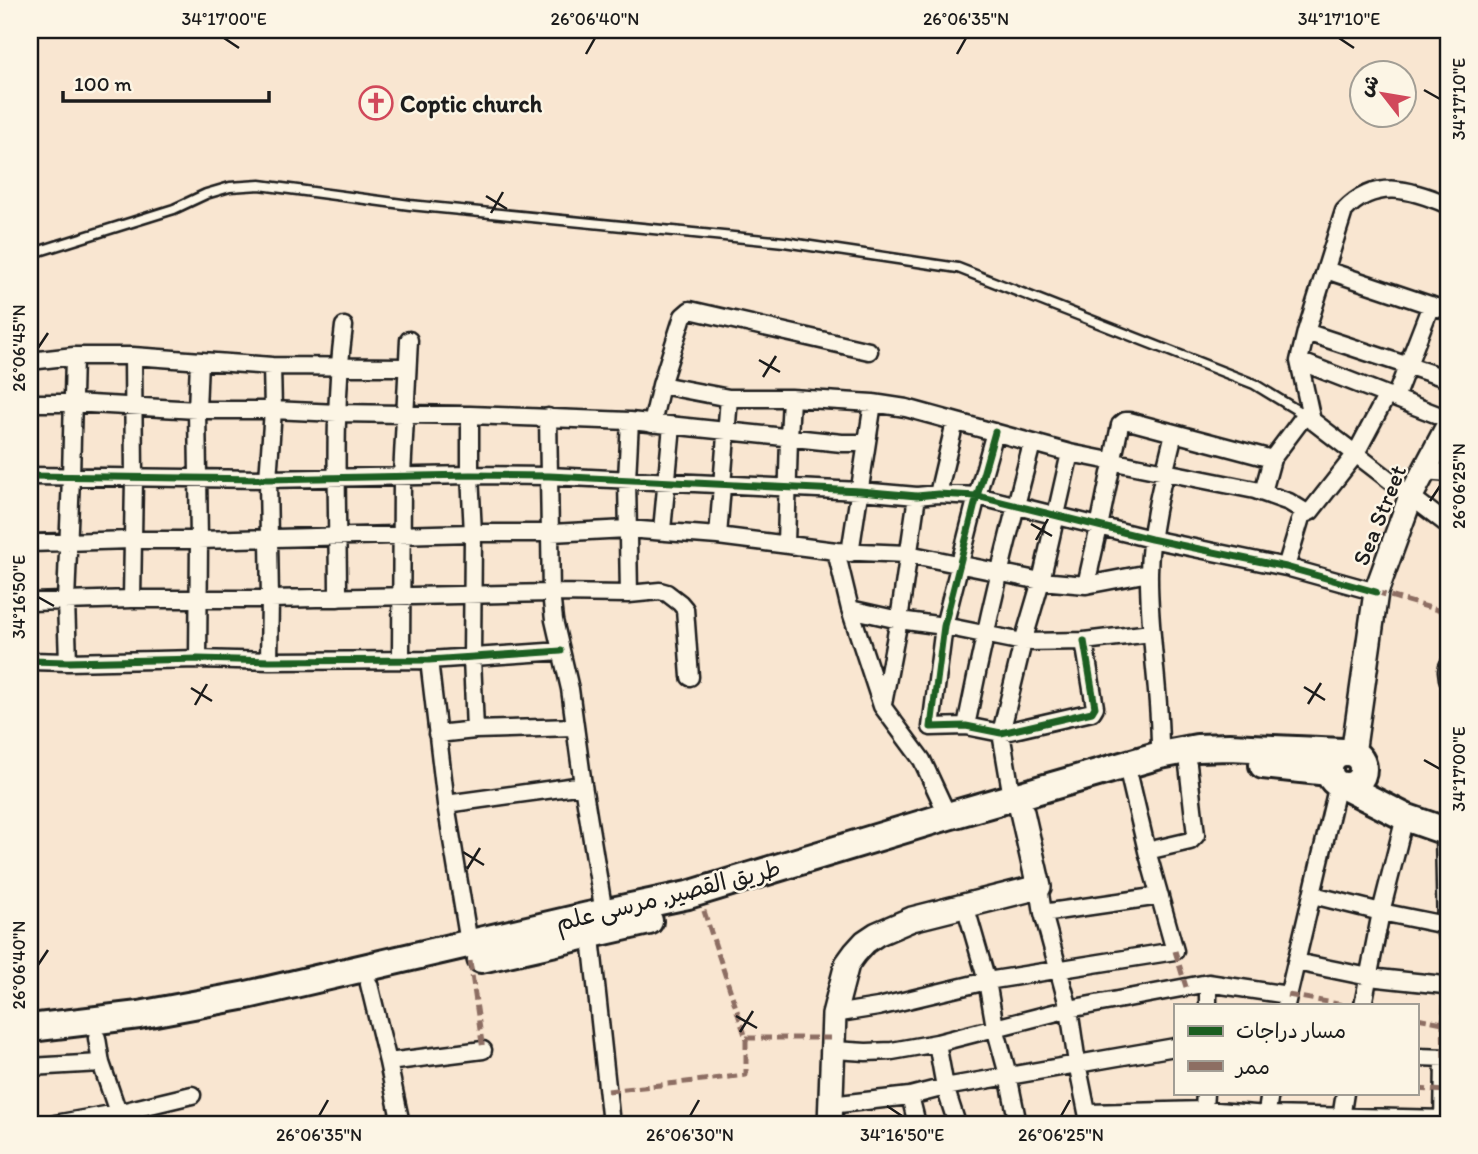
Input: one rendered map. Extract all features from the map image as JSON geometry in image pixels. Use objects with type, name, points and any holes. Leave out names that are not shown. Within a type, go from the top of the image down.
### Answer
[{"type":"main road","name":"طريق القصير, مرسى علم","points":[[30,1028],[139,1015],[247,995],[469,943],[595,921],[703,908],[1160,755],[1197,748],[1229,747],[1341,770],[1405,817],[1446,831]]},
{"type":"main road","name":"طريق القصير, مرسى علم","points":[[30,1046],[99,1050],[180,1025],[369,984],[688,895],[948,816],[1017,805],[1188,765],[1259,765],[1341,770]]},
{"type":"street","points":[[1448,205],[1429,196],[1398,188],[1364,194],[1344,211],[1299,361],[1308,418],[1448,525]]},
{"type":"street","points":[[1326,270],[1448,311]]},
{"type":"street","points":[[661,385],[729,398],[791,398],[873,403],[906,408],[1070,453],[1263,492],[1289,502],[1307,513],[1355,455],[1391,396],[1408,365],[1431,305]]},
{"type":"street","points":[[652,424],[661,385],[683,316],[690,310],[869,351]]},
{"type":"street","points":[[338,598],[338,367],[344,326]]},
{"type":"street","points":[[1306,332],[1448,379]]},
{"type":"street","points":[[401,660],[401,476],[409,341]]},
{"type":"street","points":[[30,361],[74,356],[133,356],[272,366],[407,367]]},
{"type":"street","points":[[68,662],[66,601],[74,356]]},
{"type":"street","points":[[132,599],[133,356]]},
{"type":"street","points":[[198,659],[197,411],[200,361]]},
{"type":"street","points":[[1299,361],[1448,419]]},
{"type":"street","points":[[269,661],[268,479],[273,410],[272,366]]},
{"type":"street","points":[[718,536],[729,398]]},
{"type":"street","points":[[786,544],[791,398]]},
{"type":"street","points":[[30,403],[197,411],[273,410],[630,421],[842,443],[867,443]]},
{"type":"street","points":[[873,403],[860,491],[843,552],[850,609],[883,706],[922,760],[948,816]]},
{"type":"street","points":[[470,415],[475,730]]},
{"type":"street","points":[[548,418],[551,593],[554,620],[570,689],[583,785],[611,1124]]},
{"type":"street","points":[[1263,492],[1272,459],[1308,418]]},
{"type":"street","points":[[629,594],[627,479],[630,421]]},
{"type":"street","points":[[1086,585],[1122,422],[1129,421],[1272,459]]},
{"type":"street","points":[[938,494],[955,422]]},
{"type":"street","points":[[662,530],[672,426]]},
{"type":"street","name":"Sea Street","points":[[1341,770],[1376,592],[1411,496],[1448,426]]},
{"type":"street","points":[[931,727],[944,625],[995,432]]},
{"type":"street","points":[[1160,755],[1149,573],[1151,540],[1174,433]]},
{"type":"street","points":[[966,726],[984,635],[1032,444]]},
{"type":"street","points":[[1070,453],[1041,581],[1001,733],[1039,887],[1043,914],[1069,1009],[1088,1119],[1204,1117],[1444,1121],[1446,1058],[1418,1056]]},
{"type":"street","points":[[1425,471],[1448,473]]},
{"type":"street","points":[[30,476],[268,479],[549,476],[917,496],[977,496],[1151,540],[1286,567],[1376,592]]},
{"type":"street","points":[[883,706],[917,496]]},
{"type":"street","points":[[1286,567],[1303,511]]},
{"type":"street","points":[[30,543],[551,533],[627,529],[662,530],[843,552],[908,554],[1041,581],[1086,585],[1149,573]]},
{"type":"street","points":[[30,602],[629,594],[660,591],[667,593],[685,609],[690,677]]},
{"type":"street","points":[[850,609],[1023,642],[1084,641],[1151,633]]},
{"type":"street","points":[[902,731],[966,726],[1001,733],[1092,712],[1095,707],[1084,641]]},
{"type":"street","points":[[30,661],[429,660],[561,651]]},
{"type":"street","points":[[429,660],[446,804],[469,943]]},
{"type":"street","points":[[1448,666],[1448,679]]},
{"type":"street","points":[[437,734],[574,727]]},
{"type":"street","points":[[1147,851],[1190,841],[1196,835],[1188,765]]},
{"type":"street","points":[[834,1050],[892,1051],[937,1043],[1069,1009],[1208,983],[1287,1000],[1341,770]]},
{"type":"street","points":[[834,1014],[878,1007],[987,981],[1175,951],[1130,779]]},
{"type":"street","points":[[446,804],[583,785]]},
{"type":"street","points":[[1363,1004],[1381,912],[1405,817]]},
{"type":"street","points":[[1313,895],[1447,929],[1446,831]]},
{"type":"street","points":[[1039,887],[912,919],[865,942],[847,964],[834,1014],[830,1115],[945,1087],[1174,1046]]},
{"type":"street","points":[[1043,914],[1160,895]]},
{"type":"street","points":[[965,905],[987,981],[1018,1124]]},
{"type":"street","points":[[1296,962],[1446,992]]},
{"type":"street","points":[[1208,983],[1208,1004]]},
{"type":"street","points":[[369,984],[401,1124]]},
{"type":"street","points":[[937,1043],[945,1087],[957,1124]]},
{"type":"street","points":[[30,1067],[99,1050],[119,1119]]},
{"type":"street","points":[[388,1062],[483,1050]]},
{"type":"street","points":[[1204,1117],[1205,1094]]},
{"type":"street","points":[[1266,1119],[1270,1094]]},
{"type":"street","points":[[1340,1121],[1345,1094]]},
{"type":"street","points":[[55,1124],[119,1119],[192,1095]]},
{"type":"street","points":[[910,1096],[917,1124]]},
{"type":"lane","points":[[30,254],[174,209],[206,194],[230,187],[260,185],[410,205],[784,242],[958,268],[1254,384],[1308,418]]},
{"type":"marked path","points":[[1376,592],[1448,613]]},
{"type":"marked path","points":[[608,1091],[746,1075],[746,1038],[703,908]]},
{"type":"marked path","points":[[1444,1058],[1446,934]]},
{"type":"marked path","points":[[1175,951],[1186,987]]},
{"type":"marked path","points":[[470,961],[483,1050]]},
{"type":"marked path","points":[[1288,995],[1338,1004]]},
{"type":"marked path","points":[[1418,1018],[1443,1023]]},
{"type":"marked path","points":[[746,1038],[834,1038]]},
{"type":"marked path","points":[[1418,1089],[1444,1091]]},
{"type":"cycle path","points":[[995,432],[944,626],[931,727],[966,726],[1001,733],[1092,712],[1095,707],[1084,641]]},
{"type":"cycle path","points":[[30,476],[268,479],[549,476],[917,496],[977,496],[1151,539],[1286,567],[1376,592]]},
{"type":"cycle path","points":[[30,661],[429,660],[561,651]]},
{"type":"place","name":"Coptic church","points":[[376,103]]}]
